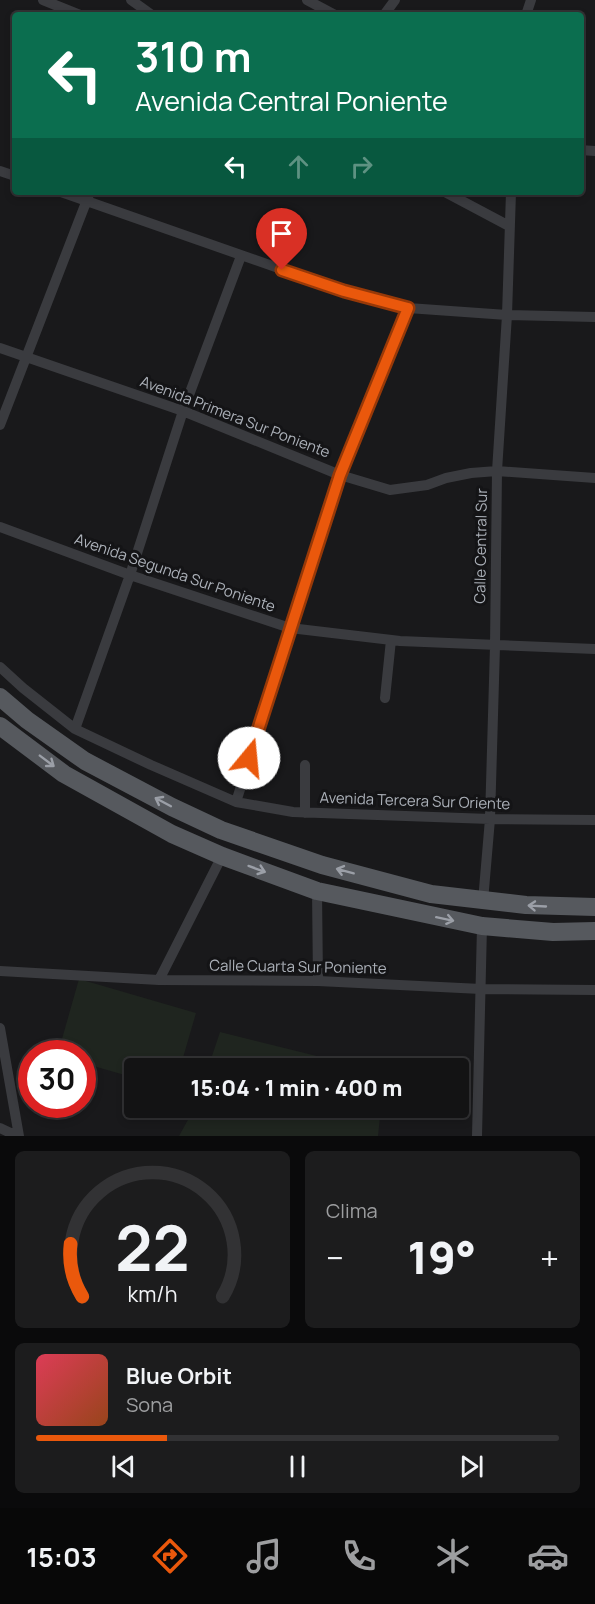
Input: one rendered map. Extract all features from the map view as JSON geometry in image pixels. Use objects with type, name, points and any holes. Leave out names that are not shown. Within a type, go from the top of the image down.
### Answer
[{"type":"main road","points":[[0,697],[27,720],[85,761],[221,830],[333,868],[431,894],[526,905],[595,907]]},
{"type":"main road","points":[[0,726],[64,774],[172,834],[222,856],[317,891],[482,926],[553,932],[595,931]]},
{"type":"street","points":[[44,0],[68,4]]},
{"type":"street","points":[[131,0],[148,12]]},
{"type":"street","points":[[308,0],[329,12]]},
{"type":"street","points":[[452,195],[509,225]]},
{"type":"street","name":"Calle Central Sur","points":[[483,901],[490,819],[497,471],[507,315],[511,195]]},
{"type":"street","points":[[0,425],[88,196],[240,256],[344,291],[408,308],[507,315],[595,317]]},
{"type":"street","points":[[75,729],[130,575],[183,411],[240,256]]},
{"type":"street","points":[[236,802],[340,475],[408,308]]},
{"type":"street","name":"Avenida Primera Sur Poniente","points":[[0,348],[183,411],[340,475],[390,490],[427,485],[471,473],[497,471],[595,478]]},
{"type":"street","name":"Avenida Segunda Sur Poniente","points":[[0,527],[130,575],[290,628],[391,640],[595,649]]},
{"type":"street","points":[[385,698],[391,640]]},
{"type":"street","name":"Avenida Tercera Sur Oriente","points":[[0,666],[23,688],[75,729],[236,802],[305,813],[595,820]]},
{"type":"street","points":[[305,765],[305,813]]},
{"type":"street","points":[[159,980],[222,856]]},
{"type":"street","points":[[317,891],[318,981]]},
{"type":"street","points":[[477,1136],[482,926]]},
{"type":"street","name":"Calle Cuarta Sur Poniente","points":[[0,971],[159,980],[318,981],[595,990]]},
{"type":"street","points":[[0,1028],[18,1136]]},
{"type":"street","points":[[0,1128],[18,1136]]},
{"type":"shaded area","points":[[79,979],[196,1013],[183,1058],[124,1058],[124,1075],[96,1067],[96,1040],[62,1040]]},
{"type":"shaded area","points":[[220,1032],[325,1058],[211,1058]]},
{"type":"shaded area","points":[[189,1118],[380,1118],[378,1136],[179,1136]]},
{"type":"route","points":[[249,758],[340,475],[408,308],[344,291],[282,270]]}]
